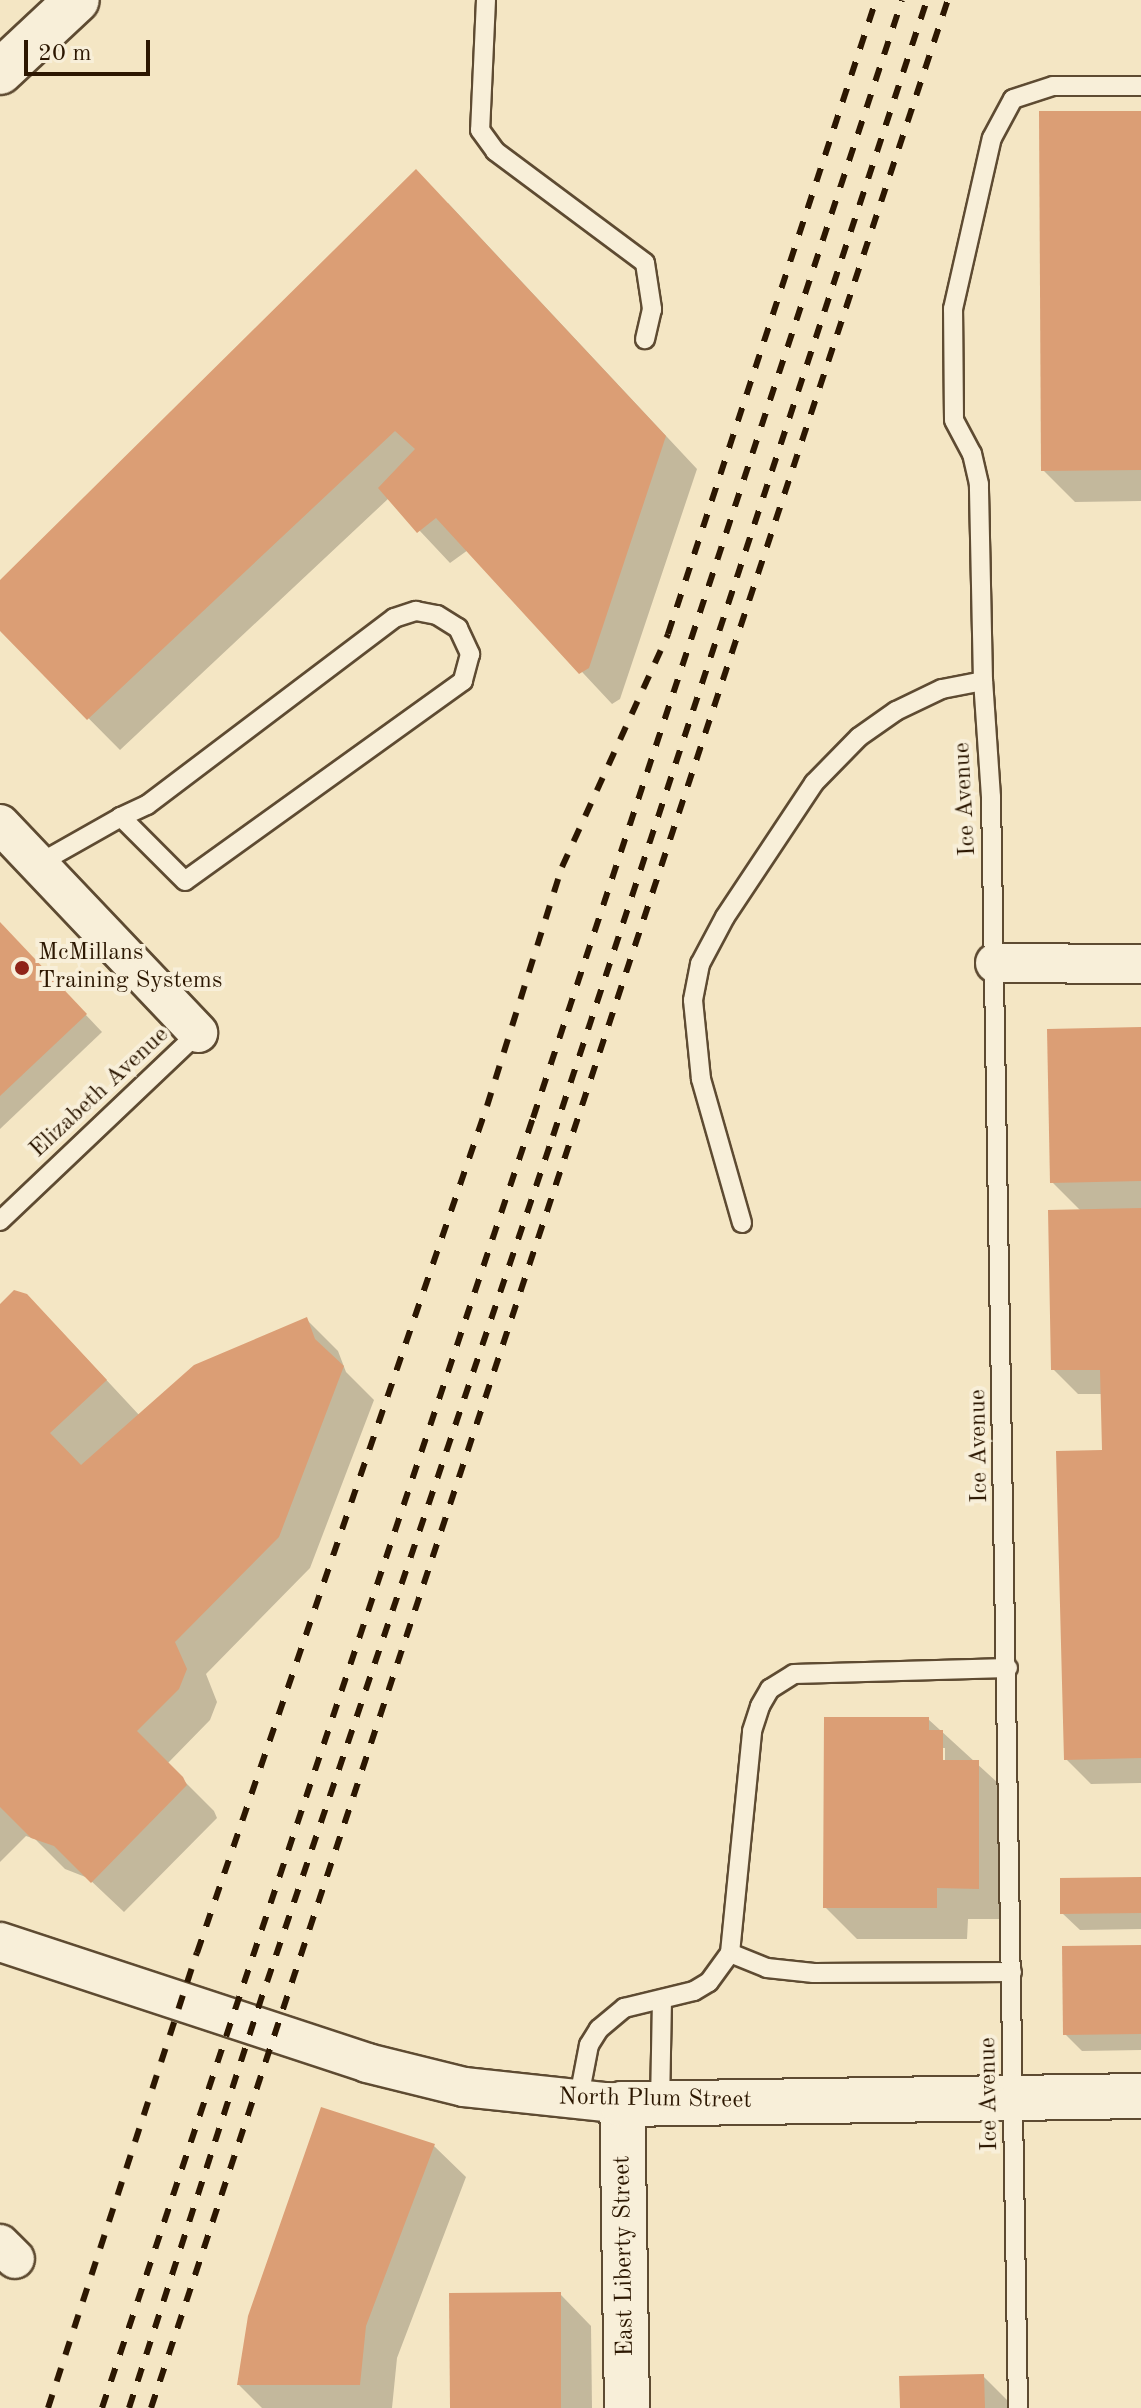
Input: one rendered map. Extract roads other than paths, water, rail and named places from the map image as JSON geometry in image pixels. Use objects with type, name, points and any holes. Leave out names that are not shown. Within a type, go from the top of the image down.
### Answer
[{"type":"street","points":[[0,72],[77,0]]},
{"type":"street","points":[[0,824],[198,1033]]},
{"type":"street","points":[[995,963],[1141,964]]},
{"type":"street","name":"North Plum Street","points":[[0,1942],[367,2063],[464,2087],[578,2102],[641,2104],[1141,2096]]},
{"type":"street","name":"East Liberty Street","points":[[627,2408],[641,2104]]},
{"type":"lane","points":[[486,0],[480,130],[495,151],[645,263],[652,309],[645,339]]},
{"type":"lane","name":"Ice Avenue","points":[[1018,2408],[1008,1668],[991,797],[983,681],[979,484],[972,454],[954,420],[953,309],[992,138],[1013,99],[1053,86],[1141,86]]},
{"type":"lane","points":[[38,864],[121,817],[147,805],[394,618],[416,611],[437,615],[458,628],[470,654],[463,681],[185,881],[121,817]]},
{"type":"lane","points":[[742,1223],[701,1079],[693,1000],[700,964],[725,917],[814,783],[859,737],[896,711],[942,689],[983,681]]},
{"type":"lane","name":"Elizabeth Avenue","points":[[0,1221],[198,1033]]},
{"type":"lane","points":[[578,2102],[589,2045],[599,2029],[624,2008],[694,1991],[709,1982],[730,1953],[752,1731],[760,1706],[770,1689],[794,1674],[1008,1668]]},
{"type":"lane","points":[[730,1953],[767,1968],[814,1973],[1012,1972]]},
{"type":"lane","points":[[641,2104],[662,2000]]},
{"type":"railway","points":[[48,2408],[197,1953],[487,1106],[562,867],[668,634],[876,0]]},
{"type":"railway","points":[[102,2408],[902,0]]},
{"type":"railway","points":[[129,2408],[267,1982],[553,1136],[927,0]]},
{"type":"railway","points":[[151,2408],[948,0]]},
{"type":"place","name":"McMillans Training Systems","points":[[22,968]]}]
